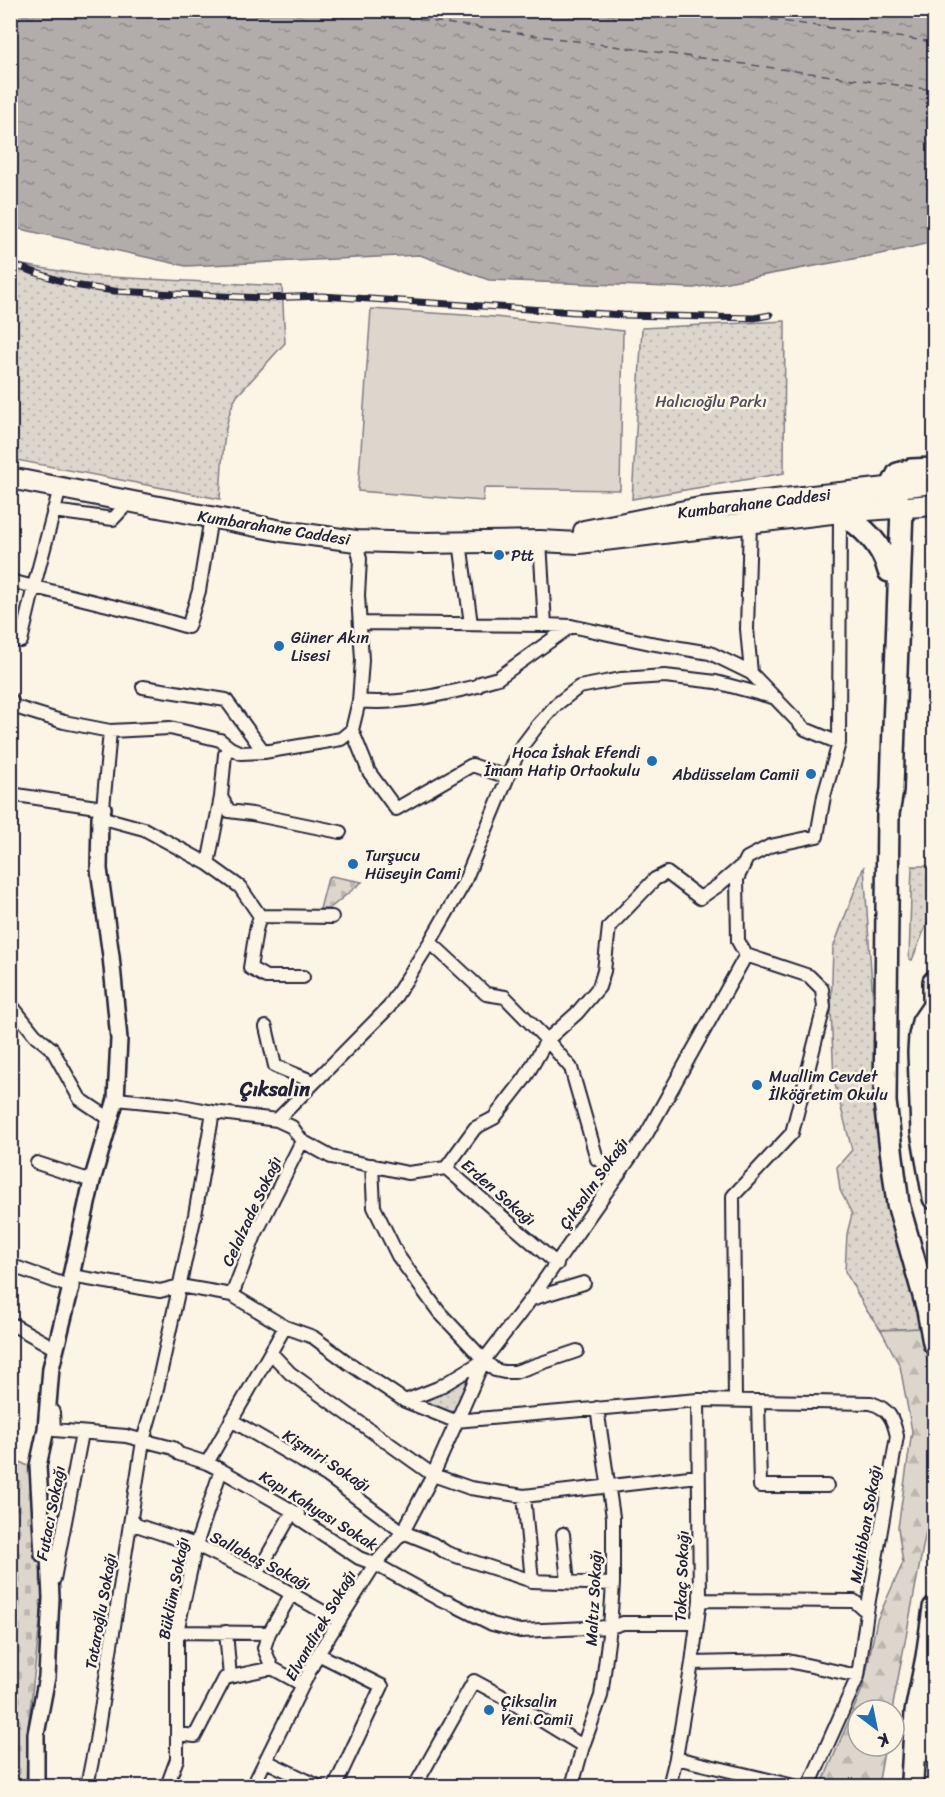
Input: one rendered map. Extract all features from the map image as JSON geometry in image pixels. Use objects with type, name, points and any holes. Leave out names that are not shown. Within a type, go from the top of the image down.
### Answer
[{"type":"highway","points":[[888,814],[883,792],[889,571],[894,501],[898,474],[911,470],[934,469]]},
{"type":"highway","points":[[894,501],[893,766],[888,814],[885,1102],[898,1203],[928,1310],[934,1344]]},
{"type":"highway","points":[[840,512],[867,531],[885,558],[889,571]]},
{"type":"highway","points":[[934,982],[934,1033]]},
{"type":"highway","points":[[934,1006],[923,1022],[920,1036],[922,1132],[934,1198]]},
{"type":"highway","points":[[911,1783],[916,1712],[934,1608]]},
{"type":"highway","points":[[911,1783],[927,1735],[934,1700]]},
{"type":"main road","name":"Kumbarahane Caddesi","points":[[10,478],[282,531],[356,541],[579,543],[840,512],[894,501],[934,483]]},
{"type":"main road","name":"Kumbarahane Caddesi","points":[[540,541],[700,508],[758,501],[894,501],[934,505]]},
{"type":"street","points":[[21,641],[60,488]]},
{"type":"street","points":[[53,511],[113,519],[129,502]]},
{"type":"street","points":[[735,1401],[733,1197],[792,1132],[824,1007],[822,989],[809,976],[746,955],[738,941],[737,879],[747,858],[770,846],[817,836],[824,796],[839,744],[840,512]]},
{"type":"street","points":[[10,581],[188,627],[199,591],[211,517]]},
{"type":"street","points":[[750,522],[747,629],[751,673]]},
{"type":"street","points":[[356,541],[360,559],[358,595],[362,660],[358,701],[352,730],[369,772],[396,809],[472,765],[507,777]]},
{"type":"street","points":[[540,541],[545,625]]},
{"type":"street","points":[[460,542],[471,624]]},
{"type":"street","points":[[360,623],[571,626],[710,653],[751,673],[805,729],[839,744]]},
{"type":"street","points":[[358,701],[382,703],[478,686],[480,683],[498,678],[571,626]]},
{"type":"street","points":[[277,1120],[389,1007],[464,883],[519,750],[557,704],[579,687],[621,679],[665,676],[716,682],[777,699]]},
{"type":"street","points":[[143,687],[226,700],[264,752]]},
{"type":"street","points":[[10,699],[15,707],[64,722],[110,731],[170,728],[220,740],[241,753],[264,752],[341,739],[352,730]]},
{"type":"street","points":[[36,1786],[36,1734],[47,1677],[51,1598],[49,1557],[43,1554],[38,1466],[46,1430],[51,1368],[92,1181],[116,1099],[119,1039],[99,869],[110,731]]},
{"type":"street","points":[[208,864],[221,797],[225,754],[230,748]]},
{"type":"street","points":[[10,794],[102,813],[144,829],[208,864],[240,887],[260,916]]},
{"type":"street","points":[[221,797],[229,811],[340,832]]},
{"type":"street","points":[[116,1099],[177,1105],[277,1120],[292,1127],[302,1141],[331,1157],[408,1173],[446,1168],[475,1128],[494,1118],[525,1078],[547,1040],[577,1013],[599,987],[604,971],[609,927],[655,879],[667,873],[700,898],[744,863]]},
{"type":"street","points":[[260,916],[333,918]]},
{"type":"street","points":[[260,916],[250,968],[266,977],[303,977]]},
{"type":"street","points":[[430,942],[486,994],[505,997],[571,1068],[597,1159],[620,1171]]},
{"type":"street","name":"Çıksalın Sokağı","points":[[455,1421],[484,1360],[557,1264],[646,1135],[746,955]]},
{"type":"street","points":[[10,993],[11,1008],[35,1035],[52,1049],[80,1099],[110,1119]]},
{"type":"street","points":[[266,1027],[275,1066],[314,1082]]},
{"type":"street","name":"Tataroğlu Sokağı","points":[[87,1786],[143,1441],[180,1286],[213,1112]]},
{"type":"street","name":"Celalzade Sokağı","points":[[232,1295],[255,1235],[302,1141]]},
{"type":"street","points":[[37,1163],[92,1181]]},
{"type":"street","points":[[372,1165],[374,1207],[398,1256],[439,1312],[495,1370],[515,1372],[577,1351]]},
{"type":"street","name":"Erden Sokağı","points":[[446,1168],[557,1264]]},
{"type":"street","points":[[18,1268],[71,1281],[160,1291],[180,1286],[232,1295],[285,1328],[313,1336],[405,1401],[455,1421]]},
{"type":"street","points":[[531,1299],[584,1283]]},
{"type":"street","points":[[10,1323],[56,1348]]},
{"type":"street","points":[[207,1463],[285,1328]]},
{"type":"street","points":[[271,1353],[290,1373],[433,1475],[470,1488],[524,1496],[698,1476]]},
{"type":"street","points":[[405,1401],[438,1388],[484,1360]]},
{"type":"street","name":"Kapı Kahyası Sokak","points":[[51,1368],[54,1430],[126,1436],[173,1448],[179,1454],[207,1463],[298,1514],[300,1519],[359,1558],[492,1624],[520,1631],[610,1627],[623,1623],[697,1623]]},
{"type":"street","name":"Muhibban Sokağı","points":[[455,1421],[699,1400],[871,1403],[880,1406],[894,1422],[897,1436],[858,1676],[809,1786]]},
{"type":"street","name":"Tokaç Sokağı","points":[[669,1786],[692,1663],[700,1600],[699,1400]]},
{"type":"street","points":[[758,1401],[760,1486],[827,1486]]},
{"type":"street","name":"Maltız Sokağı","points":[[572,1786],[601,1696],[613,1584],[613,1517],[597,1408]]},
{"type":"street","name":"Kişmiri Sokağı","points":[[231,1420],[326,1475],[403,1532],[433,1544],[447,1553],[532,1581],[613,1584]]},
{"type":"street","name":"Elvandirek Sokağı","points":[[253,1786],[318,1654],[375,1564],[403,1532],[433,1475],[455,1421]]},
{"type":"street","name":"Futacı Sokağı","points":[[51,1598],[82,1433]]},
{"type":"street","name":"Büklüm Sokağı","points":[[168,1786],[177,1759],[177,1632],[196,1545],[221,1470]]},
{"type":"street","points":[[524,1496],[532,1581]]},
{"type":"street","points":[[256,1574],[293,1511]]},
{"type":"street","name":"Sallabaş Sokağı","points":[[132,1520],[136,1525],[196,1545],[256,1574],[339,1621]]},
{"type":"street","points":[[563,1534],[568,1582]]},
{"type":"street","points":[[291,1593],[268,1633],[264,1648],[272,1668],[303,1685]]},
{"type":"street","points":[[700,1600],[854,1601],[867,1612]]},
{"type":"street","points":[[177,1632],[268,1633]]},
{"type":"street","points":[[226,1632],[230,1677]]},
{"type":"street","points":[[318,1654],[382,1686],[335,1786]]},
{"type":"street","points":[[692,1663],[788,1661],[858,1676]]},
{"type":"street","points":[[178,1734],[195,1736],[225,1678],[272,1668]]},
{"type":"street","points":[[415,1786],[474,1681],[583,1746]]},
{"type":"street","points":[[676,1758],[794,1786]]},
{"type":"street","points":[[266,1761],[318,1786]]},
{"type":"green space","points":[[10,263],[90,276],[282,286],[285,343],[237,396],[232,406],[224,446],[220,499],[11,459]]},
{"type":"green space","points":[[371,309],[495,317],[623,331],[620,490],[484,488],[483,501],[358,491]]},
{"type":"green space","name":"Halıcıoğlu Parkı","points":[[785,321],[784,473],[632,499],[642,328]]},
{"type":"green space","points":[[864,866],[873,1001],[879,1153],[922,1328],[881,1330],[867,1311],[845,1271],[847,1234],[852,1214],[840,1190],[837,1167],[852,1150],[834,1081],[831,1009],[833,948]]},
{"type":"green space","points":[[912,866],[934,866],[934,906],[912,960],[909,959]]},
{"type":"green space","points":[[331,876],[362,882],[329,909],[320,909],[328,878]]},
{"type":"green space","points":[[922,1328],[934,1406],[934,1489],[894,1698],[858,1698],[863,1687],[877,1620],[903,1563],[898,1528],[912,1431],[900,1366],[881,1330]]},
{"type":"green space","points":[[484,1360],[455,1421],[405,1401]]},
{"type":"green space","points":[[10,1457],[34,1469],[43,1560],[42,1605],[28,1728],[26,1786],[10,1786]]},
{"type":"green space","points":[[846,1727],[846,1758],[883,1758],[878,1786],[821,1786]]},
{"type":"water","points":[[11,10],[934,11],[934,242],[694,288],[489,280],[420,255],[186,266],[11,227]]},
{"type":"ferry route","points":[[350,10],[934,90]]},
{"type":"ferry route","points":[[701,10],[934,42]]},
{"type":"railway","points":[[10,264],[73,285],[114,291],[265,298],[322,296],[623,315],[754,318],[770,315]]},
{"type":"place","name":"Ptt","points":[[499,555]]},
{"type":"place","name":"Güner Akın Lisesi","points":[[279,646]]},
{"type":"place","name":"Hoca İshak Efendi İmam Hatip Ortaokulu","points":[[652,761]]},
{"type":"place","name":"Abdüsselam Camii","points":[[811,774]]},
{"type":"place","name":"Turşucu Hüseyin Cami","points":[[353,864]]},
{"type":"place","name":"Muallim Cevdet İlköğretim Okulu","points":[[757,1085]]},
{"type":"place","name":"Çiksalin Yeni Camii","points":[[489,1710]]},
{"type":"district","name":"Çıksalın","points":[[275,1089]]}]
